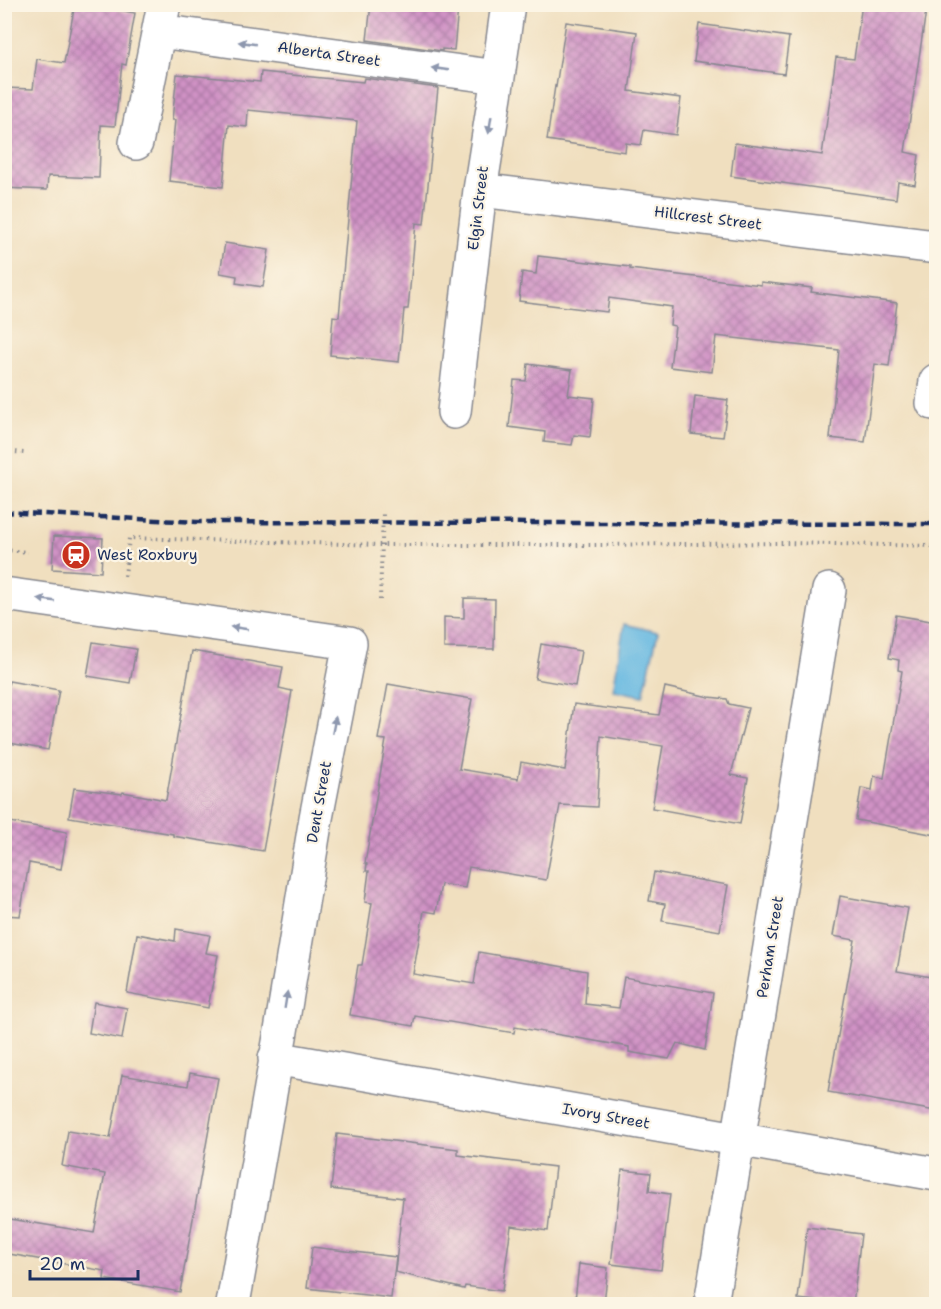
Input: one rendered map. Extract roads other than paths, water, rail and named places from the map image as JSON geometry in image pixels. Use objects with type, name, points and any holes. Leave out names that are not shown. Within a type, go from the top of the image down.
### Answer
[{"type":"street","name":"Elgin Street","points":[[454,412],[480,189],[508,4]]},
{"type":"street","name":"Alberta Street","points":[[136,143],[162,18],[498,76]]},
{"type":"street","name":"Hillcrest Street","points":[[480,189],[936,247]]},
{"type":"street","name":"Perham Street","points":[[711,1305],[829,590]]},
{"type":"street","name":"Dent Street","points":[[4,594],[350,644],[316,818],[233,1305]]},
{"type":"street","name":"Ivory Street","points":[[275,1058],[936,1174]]},
{"type":"water","points":[[624,624],[658,632],[643,696],[613,690]]},
{"type":"railway","points":[[4,512],[197,522],[936,524]]},
{"type":"place","name":"West Roxbury","points":[[76,555]]}]
